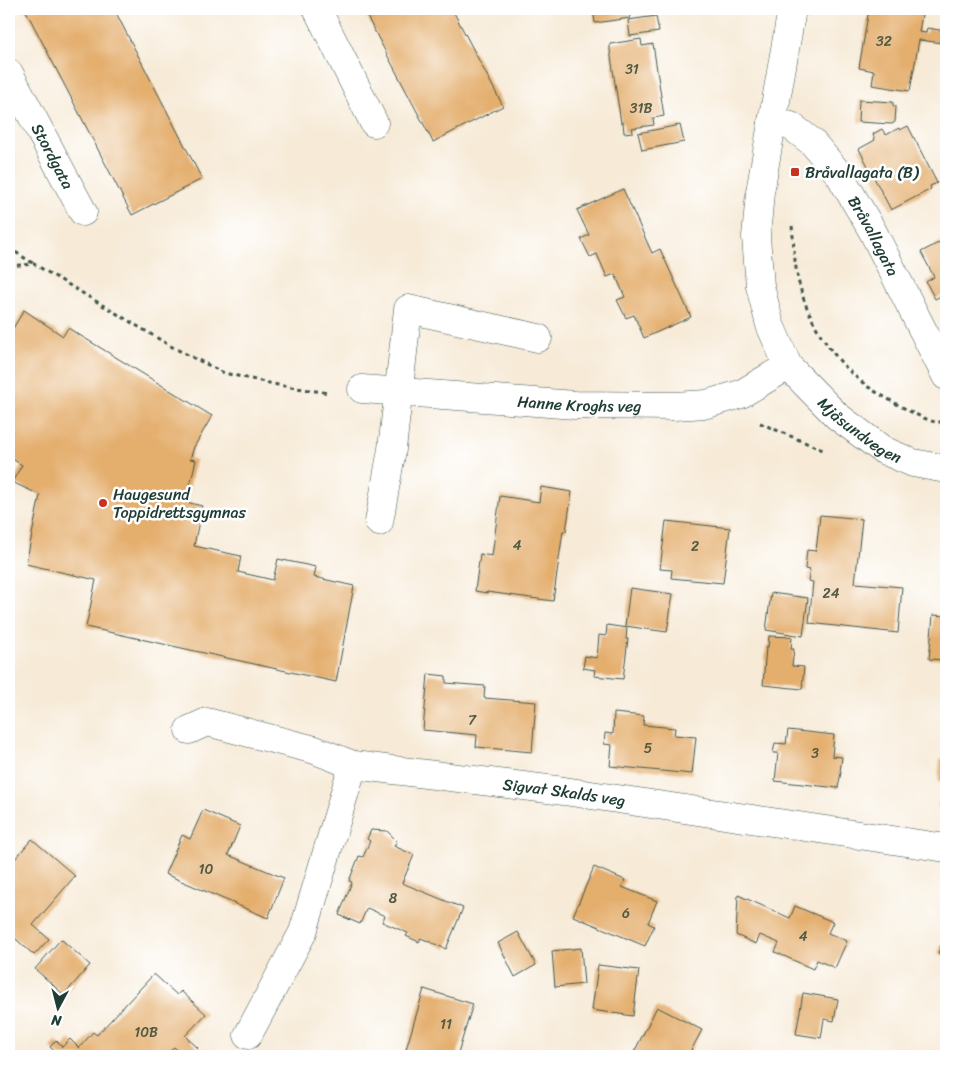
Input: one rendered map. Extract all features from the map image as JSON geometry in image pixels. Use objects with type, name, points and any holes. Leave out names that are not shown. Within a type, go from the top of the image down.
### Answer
[{"type":"street","points":[[317,9],[374,123]]},
{"type":"street","points":[[788,366],[770,325],[760,286],[756,237],[760,192],[792,9]]},
{"type":"street","name":"Stordgata","points":[[9,72],[83,212]]},
{"type":"street","name":"Bråvallagata","points":[[772,121],[791,126],[812,142],[839,174],[872,230],[946,376]]},
{"type":"street","points":[[379,522],[392,449],[408,309],[538,338]]},
{"type":"street","name":"Hanne Kroghs veg","points":[[362,389],[576,405],[674,406],[707,404],[741,394],[788,366]]},
{"type":"street","name":"Mjåsundvegen","points":[[788,366],[837,416],[883,450],[914,463],[946,469]]},
{"type":"street","name":"Sigvat Skalds veg","points":[[189,730],[207,722],[315,750],[353,765],[564,791],[946,848]]},
{"type":"street","points":[[248,1035],[304,932],[353,765]]},
{"type":"path","points":[[760,192],[787,215],[790,220],[793,227],[793,249],[798,280],[815,326],[833,353],[867,387],[905,409],[936,422],[946,422]]},
{"type":"path","points":[[9,248],[174,348],[224,373],[278,385],[331,393],[362,389]]},
{"type":"path","points":[[9,266],[34,264]]},
{"type":"building","points":[[25,9],[114,9],[202,179],[132,215]]},
{"type":"building","points":[[363,9],[452,9],[503,106],[433,142]]},
{"type":"building","points":[[593,9],[629,9],[630,18],[595,23]]},
{"type":"building","points":[[869,9],[923,9],[919,32],[926,33],[927,28],[946,31],[943,43],[919,40],[910,91],[872,85],[874,71],[859,68]]},
{"type":"building","points":[[656,16],[659,32],[630,36],[628,20]]},
{"type":"building","points":[[641,39],[642,46],[653,44],[664,116],[653,118],[654,125],[632,128],[633,132],[624,133],[610,44]]},
{"type":"building","points":[[859,100],[893,102],[893,106],[896,106],[895,122],[892,124],[858,122]]},
{"type":"building","points":[[680,125],[684,142],[642,150],[638,133]]},
{"type":"building","points":[[908,126],[937,183],[930,186],[931,189],[891,210],[859,149],[875,140],[873,134],[882,129],[886,135],[899,128],[900,130]]},
{"type":"building","points":[[623,189],[652,253],[660,249],[691,317],[644,338],[634,315],[626,318],[617,300],[625,297],[615,274],[607,277],[597,254],[590,257],[581,239],[589,235],[577,210]]},
{"type":"building","points":[[946,239],[946,301],[943,295],[935,299],[926,282],[934,277],[921,252]]},
{"type":"building","points":[[24,310],[63,336],[68,328],[212,416],[194,447],[190,459],[196,460],[186,502],[202,506],[194,546],[241,556],[238,572],[273,580],[278,559],[316,567],[314,577],[354,586],[336,682],[86,627],[96,580],[26,564],[40,495],[12,482],[22,465],[9,457],[9,335]]},
{"type":"building","points":[[541,487],[572,492],[566,531],[563,531],[553,601],[475,591],[480,554],[492,556],[500,496],[539,502]]},
{"type":"building","points":[[820,515],[862,519],[855,583],[902,587],[898,633],[809,623],[813,582],[808,581],[810,570],[805,569],[807,550],[816,551]]},
{"type":"building","points":[[666,521],[730,528],[723,583],[671,578],[672,570],[660,569]]},
{"type":"building","points":[[630,588],[673,594],[667,632],[625,626]]},
{"type":"building","points":[[771,593],[808,598],[803,636],[766,630]]},
{"type":"building","points":[[933,615],[946,616],[946,660],[929,659]]},
{"type":"building","points":[[607,625],[627,628],[626,639],[628,639],[623,679],[594,676],[595,670],[583,668],[585,656],[597,658],[599,635],[606,636]]},
{"type":"building","points":[[769,636],[792,637],[791,649],[794,649],[792,666],[804,667],[802,689],[763,685],[766,647],[768,647]]},
{"type":"building","points":[[428,674],[446,676],[446,683],[485,686],[484,698],[536,702],[532,752],[476,747],[477,735],[423,730]]},
{"type":"building","points":[[614,713],[644,716],[643,725],[675,728],[674,735],[696,737],[692,774],[610,766],[612,745],[604,744],[605,733],[613,734]]},
{"type":"building","points":[[788,730],[834,735],[832,756],[842,757],[838,788],[775,781],[778,753],[773,753],[775,743],[786,744]]},
{"type":"building","points":[[945,748],[946,807],[941,807],[942,782],[938,781],[940,759],[944,759]]},
{"type":"building","points":[[203,810],[240,826],[228,855],[284,878],[268,918],[165,874],[182,835],[190,839]]},
{"type":"building","points":[[371,830],[387,831],[397,841],[394,846],[414,855],[402,883],[463,908],[446,949],[421,938],[419,942],[406,936],[408,933],[382,922],[385,916],[367,908],[360,924],[339,915],[352,882],[349,881],[359,856],[363,857],[370,841],[367,839]]},
{"type":"building","points":[[32,839],[75,876],[33,925],[49,939],[34,955],[9,933],[9,866]]},
{"type":"building","points":[[594,867],[625,880],[622,887],[657,901],[648,923],[654,926],[645,946],[573,916]]},
{"type":"building","points":[[738,895],[790,918],[795,906],[833,922],[828,933],[847,941],[835,968],[817,960],[813,969],[775,952],[779,943],[760,935],[756,944],[736,935]]},
{"type":"building","points":[[518,932],[536,965],[515,977],[498,943]]},
{"type":"building","points":[[946,934],[946,957],[938,953]]},
{"type":"building","points":[[61,939],[90,965],[64,995],[35,969]]},
{"type":"building","points":[[581,948],[584,984],[555,987],[552,951]]},
{"type":"building","points":[[598,965],[639,970],[633,1016],[592,1010]]},
{"type":"building","points":[[154,974],[177,995],[181,991],[206,1014],[185,1036],[198,1048],[191,1056],[184,1056],[174,1047],[166,1056],[60,1056],[50,1047],[56,1040],[62,1047],[70,1039],[79,1048],[93,1032],[97,1035]]},
{"type":"building","points":[[424,989],[473,1004],[457,1056],[404,1056]]},
{"type":"building","points":[[803,993],[838,999],[834,1021],[824,1019],[821,1038],[796,1034]]},
{"type":"building","points":[[657,1007],[702,1030],[688,1056],[632,1056]]},
{"type":"place","name":"Bråvallagata (B)","points":[[795,172]]},
{"type":"place","name":"Haugesund Toppidrettsgymnas","points":[[103,503]]}]
